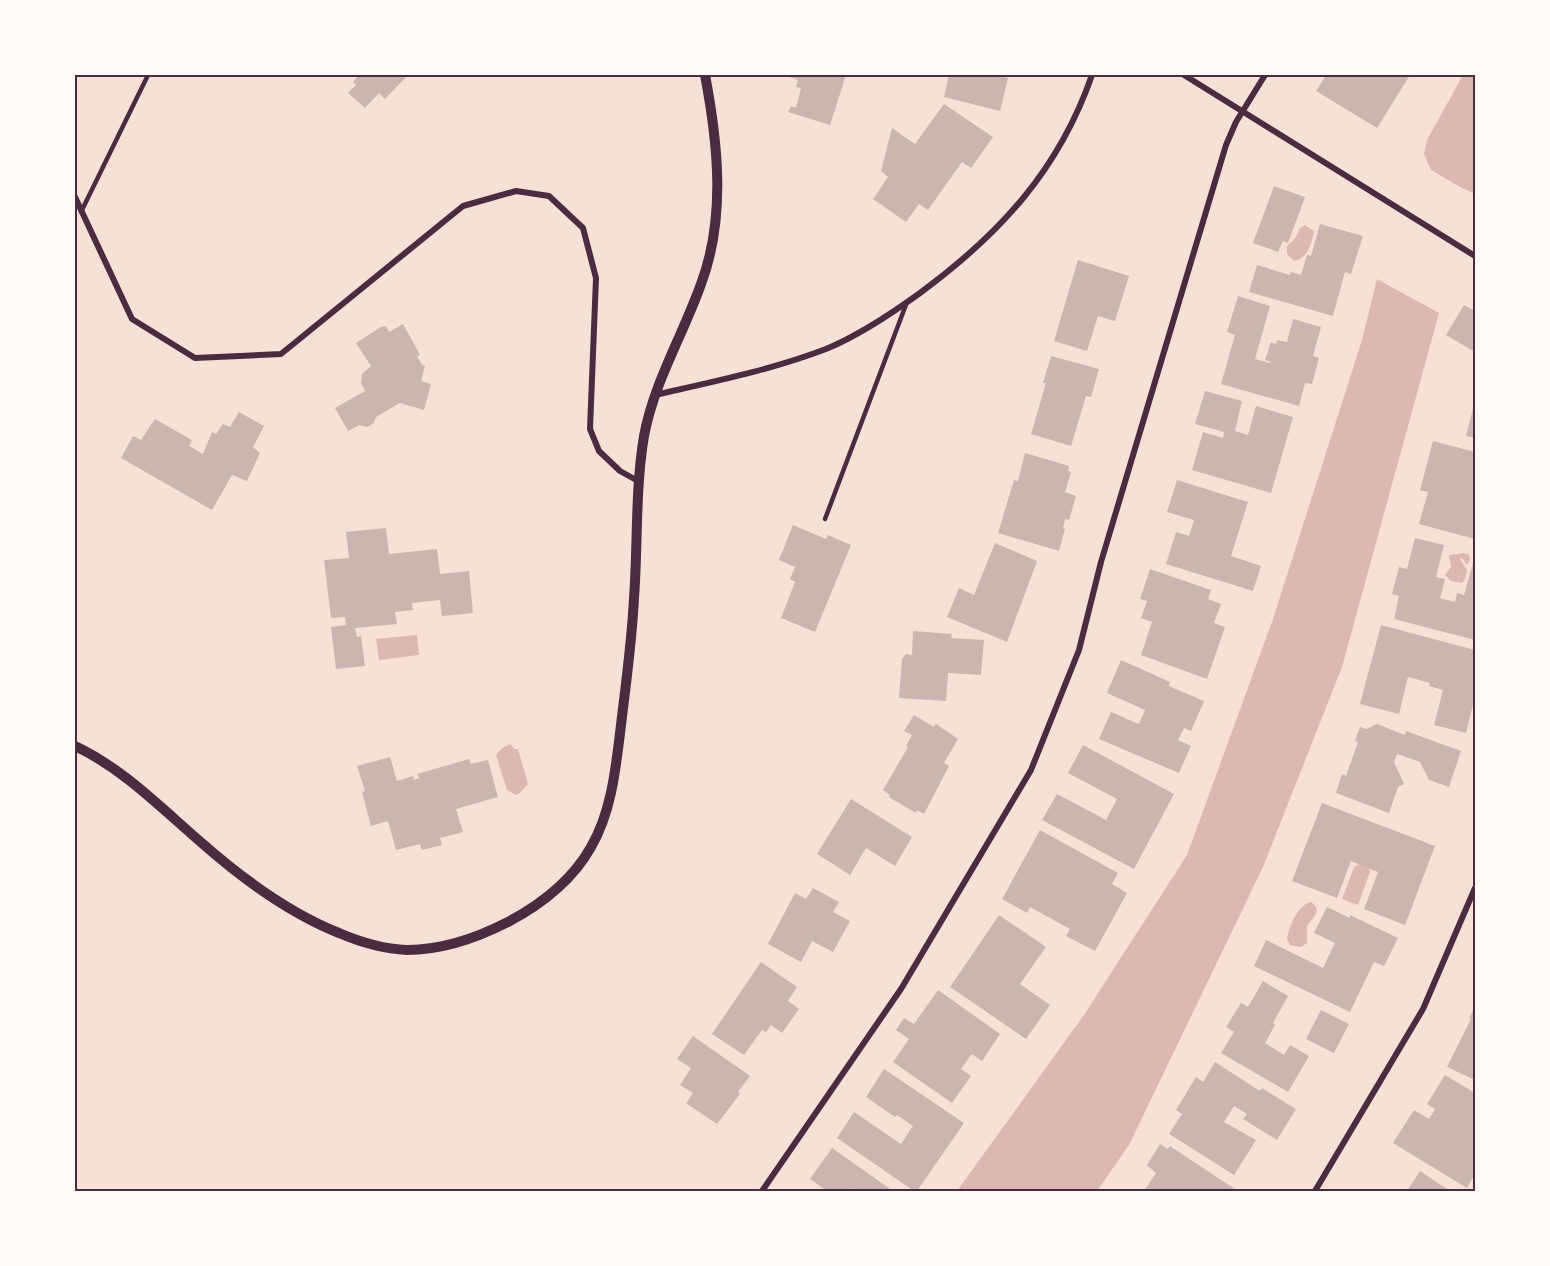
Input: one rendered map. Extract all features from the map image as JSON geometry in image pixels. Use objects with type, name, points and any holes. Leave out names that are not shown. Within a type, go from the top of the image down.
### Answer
[{"type":"street","points":[[75,746],[90,753],[129,779],[251,883],[302,916],[357,940],[388,948],[419,949],[450,945],[501,925],[546,898],[573,872],[593,844],[607,810],[618,752],[633,620],[638,481],[647,422],[654,395],[702,282],[713,239],[717,162],[705,75]]},
{"type":"street","points":[[654,395],[748,373],[803,357],[849,338],[907,302],[973,251],[1022,201],[1040,177],[1068,131],[1092,75]]},
{"type":"street","points":[[1184,75],[1475,256]]},
{"type":"street","points":[[762,1191],[901,989],[1031,770],[1079,650],[1101,562],[1226,145],[1265,75]]},
{"type":"street","points":[[75,197],[132,319],[195,357],[206,357],[280,354],[463,206],[516,191],[549,196],[583,228],[596,278],[590,429],[599,451],[620,471],[638,481]]},
{"type":"street","points":[[1315,1191],[1423,1009],[1475,888]]},
{"type":"lane","points":[[81,212],[148,75]]},
{"type":"lane","points":[[825,519],[907,302]]},
{"type":"shaded area","points":[[1463,75],[1475,75],[1475,194],[1431,170],[1424,154],[1427,140]]},
{"type":"shaded area","points":[[1305,225],[1314,231],[1312,240],[1306,254],[1294,261],[1287,254],[1287,246],[1296,237],[1300,228]]},
{"type":"shaded area","points":[[1377,279],[1439,313],[1342,667],[1263,867],[1129,1145],[1097,1191],[957,1191],[1084,1015],[1187,855],[1273,619],[1362,340]]},
{"type":"shaded area","points":[[1464,553],[1469,555],[1470,560],[1467,565],[1462,558],[1460,559],[1467,570],[1465,579],[1462,583],[1451,581],[1445,575],[1451,567],[1449,555]]},
{"type":"shaded area","points":[[417,635],[419,655],[379,660],[376,639]]},
{"type":"shaded area","points":[[510,744],[518,749],[528,784],[516,795],[507,790],[496,755]]},
{"type":"shaded area","points":[[1359,864],[1369,868],[1370,872],[1358,905],[1342,899],[1354,867]]},
{"type":"shaded area","points":[[1311,902],[1317,911],[1307,926],[1307,943],[1301,947],[1290,945],[1287,939],[1295,917],[1302,907]]},
{"type":"building","points":[[359,75],[408,75],[385,99],[379,93],[365,108],[348,93],[356,85],[353,82]]},
{"type":"building","points":[[784,75],[846,75],[830,125],[788,112],[791,106],[796,108],[801,88],[796,87],[798,80]]},
{"type":"building","points":[[949,75],[1005,75],[1004,77],[1008,78],[1000,111],[944,97]]},
{"type":"building","points":[[1326,75],[1410,75],[1377,128],[1316,91]]},
{"type":"building","points":[[944,104],[993,137],[971,168],[962,162],[928,210],[919,204],[906,222],[873,199],[888,177],[881,171],[892,128],[915,144]]},
{"type":"building","points":[[1274,186],[1305,197],[1288,243],[1283,241],[1278,252],[1253,243]]},
{"type":"building","points":[[1320,224],[1363,236],[1351,274],[1345,272],[1333,316],[1249,292],[1257,265],[1290,275],[1291,272],[1301,275],[1307,255],[1311,256]]},
{"type":"building","points":[[1078,260],[1129,276],[1115,321],[1098,316],[1087,351],[1054,341]]},
{"type":"building","points":[[1238,296],[1270,306],[1255,359],[1271,362],[1265,360],[1271,342],[1276,344],[1277,340],[1287,342],[1293,319],[1321,327],[1313,356],[1319,358],[1312,384],[1305,383],[1299,406],[1221,384],[1235,335],[1227,332]]},
{"type":"building","points":[[1464,305],[1475,311],[1475,352],[1446,335]]},
{"type":"building","points":[[403,324],[420,355],[417,356],[425,366],[421,381],[431,384],[424,410],[400,403],[376,417],[374,423],[367,427],[359,425],[348,431],[335,408],[365,391],[361,383],[362,374],[371,366],[356,343],[381,327],[386,326],[389,332]]},
{"type":"building","points":[[1051,356],[1099,369],[1091,397],[1086,396],[1071,446],[1031,434],[1046,383],[1043,383]]},
{"type":"building","points":[[1205,391],[1242,401],[1235,431],[1248,435],[1256,406],[1293,417],[1271,493],[1192,470],[1203,432],[1223,438],[1224,432],[1195,424]]},
{"type":"building","points":[[1475,404],[1475,438],[1466,436]]},
{"type":"building","points":[[239,412],[264,426],[253,447],[260,453],[247,481],[232,475],[212,510],[121,458],[133,436],[141,440],[155,419],[192,440],[189,446],[203,454],[212,432],[216,434],[223,424],[230,427]]},
{"type":"building","points":[[1433,441],[1475,452],[1475,539],[1419,524],[1428,492],[1420,490]]},
{"type":"building","points":[[1025,453],[1069,466],[1068,471],[1071,472],[1065,492],[1076,496],[1069,520],[1065,519],[1063,528],[1065,529],[1059,551],[998,533],[1014,480],[1018,481]]},
{"type":"building","points":[[1177,480],[1248,502],[1231,556],[1261,566],[1253,591],[1166,564],[1176,532],[1189,536],[1194,520],[1167,512]]},
{"type":"building","points":[[793,525],[826,539],[828,535],[851,545],[815,632],[781,618],[795,582],[790,579],[795,567],[779,560]]},
{"type":"building","points":[[386,528],[389,554],[437,549],[440,574],[469,571],[473,613],[442,616],[440,600],[412,603],[413,610],[395,612],[397,624],[355,628],[357,637],[361,636],[365,666],[336,669],[331,627],[346,625],[345,617],[331,618],[324,560],[349,558],[346,532]]},
{"type":"building","points":[[1415,538],[1444,545],[1436,577],[1445,579],[1440,598],[1455,602],[1457,593],[1464,595],[1475,556],[1475,640],[1394,619],[1399,596],[1392,594],[1399,567],[1407,569]]},
{"type":"building","points":[[995,543],[1037,561],[1007,642],[947,617],[959,588],[974,595]]},
{"type":"building","points":[[1150,569],[1211,590],[1208,599],[1221,604],[1214,623],[1225,627],[1207,679],[1141,655],[1152,622],[1141,618],[1147,601],[1140,599]]},
{"type":"building","points":[[1381,625],[1475,650],[1475,697],[1466,733],[1434,725],[1443,690],[1429,686],[1430,683],[1408,677],[1399,714],[1360,704]]},
{"type":"building","points":[[913,631],[952,634],[951,638],[984,640],[981,675],[948,673],[946,701],[899,698],[902,659],[906,654],[912,655]]},
{"type":"building","points":[[1121,660],[1170,682],[1169,686],[1204,701],[1191,731],[1184,728],[1178,740],[1191,746],[1179,773],[1099,739],[1111,712],[1139,724],[1145,710],[1107,693]]},
{"type":"building","points":[[914,715],[934,727],[936,724],[958,739],[944,763],[949,766],[924,814],[917,810],[916,813],[889,797],[890,795],[883,790],[908,747],[906,746],[912,735],[904,731]]},
{"type":"building","points":[[1377,724],[1405,735],[1406,731],[1461,751],[1449,787],[1429,780],[1420,762],[1397,754],[1394,762],[1404,784],[1398,787],[1389,813],[1336,793],[1342,774],[1346,776],[1358,742],[1355,741],[1360,727],[1366,729]]},
{"type":"building","points":[[1083,745],[1174,794],[1134,869],[1042,820],[1057,794],[1106,820],[1117,799],[1068,773]]},
{"type":"building","points":[[390,757],[397,781],[413,776],[414,780],[419,778],[417,774],[469,759],[471,764],[488,760],[498,797],[456,809],[463,832],[440,838],[442,845],[422,850],[420,844],[396,850],[388,821],[371,826],[362,792],[365,791],[357,766]]},
{"type":"building","points":[[851,799],[912,837],[895,866],[866,848],[850,875],[817,854]]},
{"type":"building","points":[[1322,803],[1435,846],[1405,925],[1364,909],[1378,872],[1351,861],[1337,898],[1292,881]]},
{"type":"building","points":[[1040,830],[1118,873],[1112,884],[1127,893],[1095,951],[1066,936],[1070,929],[1030,907],[1027,913],[1002,899]]},
{"type":"building","points":[[813,888],[839,902],[833,912],[850,921],[833,952],[812,941],[801,962],[768,944],[795,893],[806,899]]},
{"type":"building","points":[[1327,907],[1350,918],[1350,915],[1398,938],[1384,966],[1374,962],[1350,1012],[1254,966],[1266,940],[1323,968],[1335,943],[1314,933]]},
{"type":"building","points":[[999,915],[1046,947],[1020,984],[1050,1005],[1026,1039],[950,987]]},
{"type":"building","points":[[761,962],[797,987],[788,1001],[799,1009],[782,1033],[771,1025],[766,1032],[762,1030],[744,1055],[712,1034]]},
{"type":"building","points":[[1263,981],[1288,996],[1265,1043],[1284,1055],[1290,1045],[1309,1056],[1288,1092],[1221,1053],[1234,1032],[1226,1027],[1241,1003],[1248,1007]]},
{"type":"building","points":[[938,990],[1000,1034],[982,1061],[972,1054],[961,1069],[971,1076],[952,1103],[893,1062],[909,1039],[896,1030],[904,1018],[914,1024]]},
{"type":"building","points":[[1475,1006],[1475,1080],[1447,1067]]},
{"type":"building","points":[[1321,1010],[1349,1024],[1334,1053],[1306,1039]]},
{"type":"building","points":[[693,1036],[750,1076],[738,1092],[740,1094],[717,1124],[686,1103],[693,1093],[680,1085],[691,1068],[677,1059]]},
{"type":"building","points":[[1215,1062],[1260,1091],[1262,1088],[1296,1109],[1277,1140],[1243,1119],[1247,1114],[1234,1106],[1224,1122],[1256,1140],[1234,1175],[1169,1134],[1182,1114],[1176,1110],[1196,1077],[1203,1082]]},
{"type":"building","points":[[884,1069],[964,1123],[917,1191],[837,1138],[854,1112],[901,1144],[913,1126],[866,1097]]},
{"type":"building","points":[[1445,1075],[1475,1093],[1475,1174],[1467,1188],[1393,1143],[1414,1110],[1429,1119],[1435,1109],[1427,1104]]},
{"type":"building","points":[[1160,1144],[1168,1149],[1170,1146],[1238,1191],[1144,1191],[1156,1173],[1147,1165]]},
{"type":"building","points":[[832,1148],[893,1191],[854,1191],[850,1188],[848,1191],[827,1191],[810,1179]]},
{"type":"building","points":[[1420,1171],[1450,1191],[1407,1191]]}]
